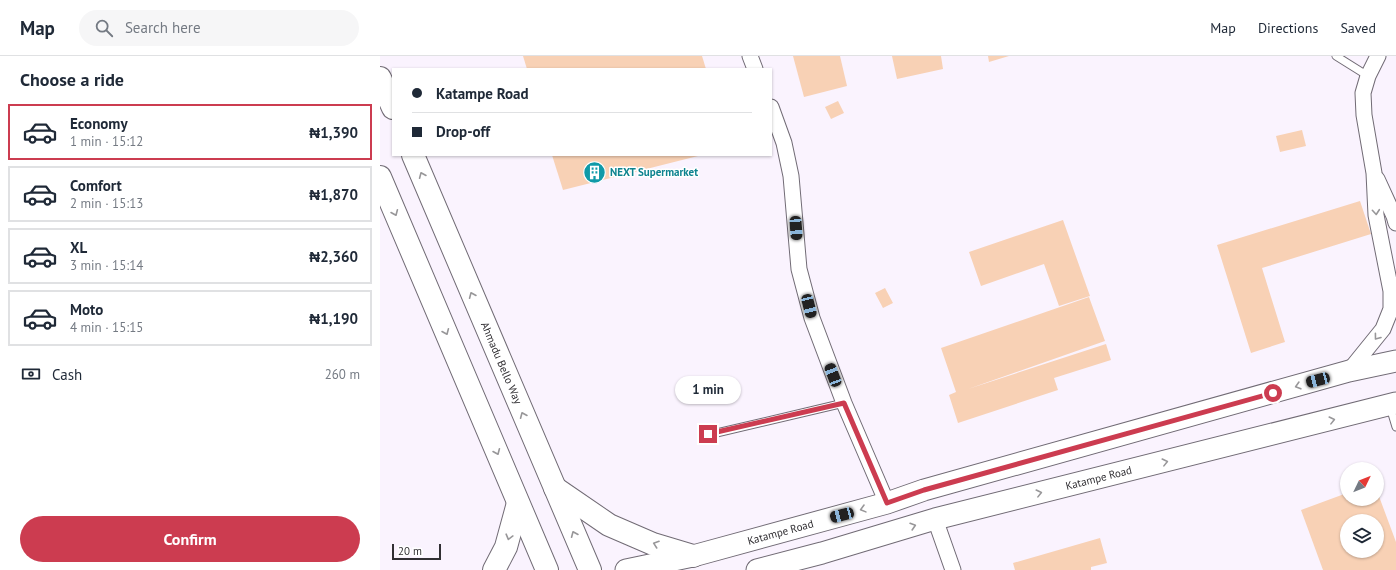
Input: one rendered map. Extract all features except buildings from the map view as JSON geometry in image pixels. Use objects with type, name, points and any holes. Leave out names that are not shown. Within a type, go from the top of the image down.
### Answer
[{"type":"main road","points":[[380,78],[392,106]]},
{"type":"main road","name":"Ahmadu Bello Way","points":[[413,156],[590,570]]},
{"type":"main road","points":[[380,177],[547,570]]},
{"type":"main road","name":"Katampe Road","points":[[626,570],[693,556],[887,503],[924,490],[1349,371],[1396,361]]},
{"type":"main road","name":"Katampe Road","points":[[757,570],[822,553],[935,519],[1393,404]]},
{"type":"main road","points":[[555,488],[609,525],[652,544],[693,556]]},
{"type":"main road","points":[[494,570],[506,547],[518,503]]},
{"type":"street","points":[[750,56],[755,68]]},
{"type":"street","points":[[1349,371],[1383,329],[1391,309],[1391,290],[1376,215],[1374,173],[1364,115],[1363,93],[1368,76],[1378,56]]},
{"type":"street","points":[[772,110],[784,142],[791,176],[799,269],[812,318],[844,403],[887,503]]},
{"type":"street","points":[[1374,173],[1396,223]]},
{"type":"street","points":[[935,519],[953,570]]},
{"type":"lane","points":[[1336,56],[1368,76]]},
{"type":"lane","points":[[708,434],[844,403]]},
{"type":"lane","points":[[1393,404],[1396,427]]},
{"type":"place","name":"NEXT Supermarket","points":[[594,172]]},
{"type":"route","points":[[708,434],[844,403],[887,503],[924,490],[1273,393]]}]
